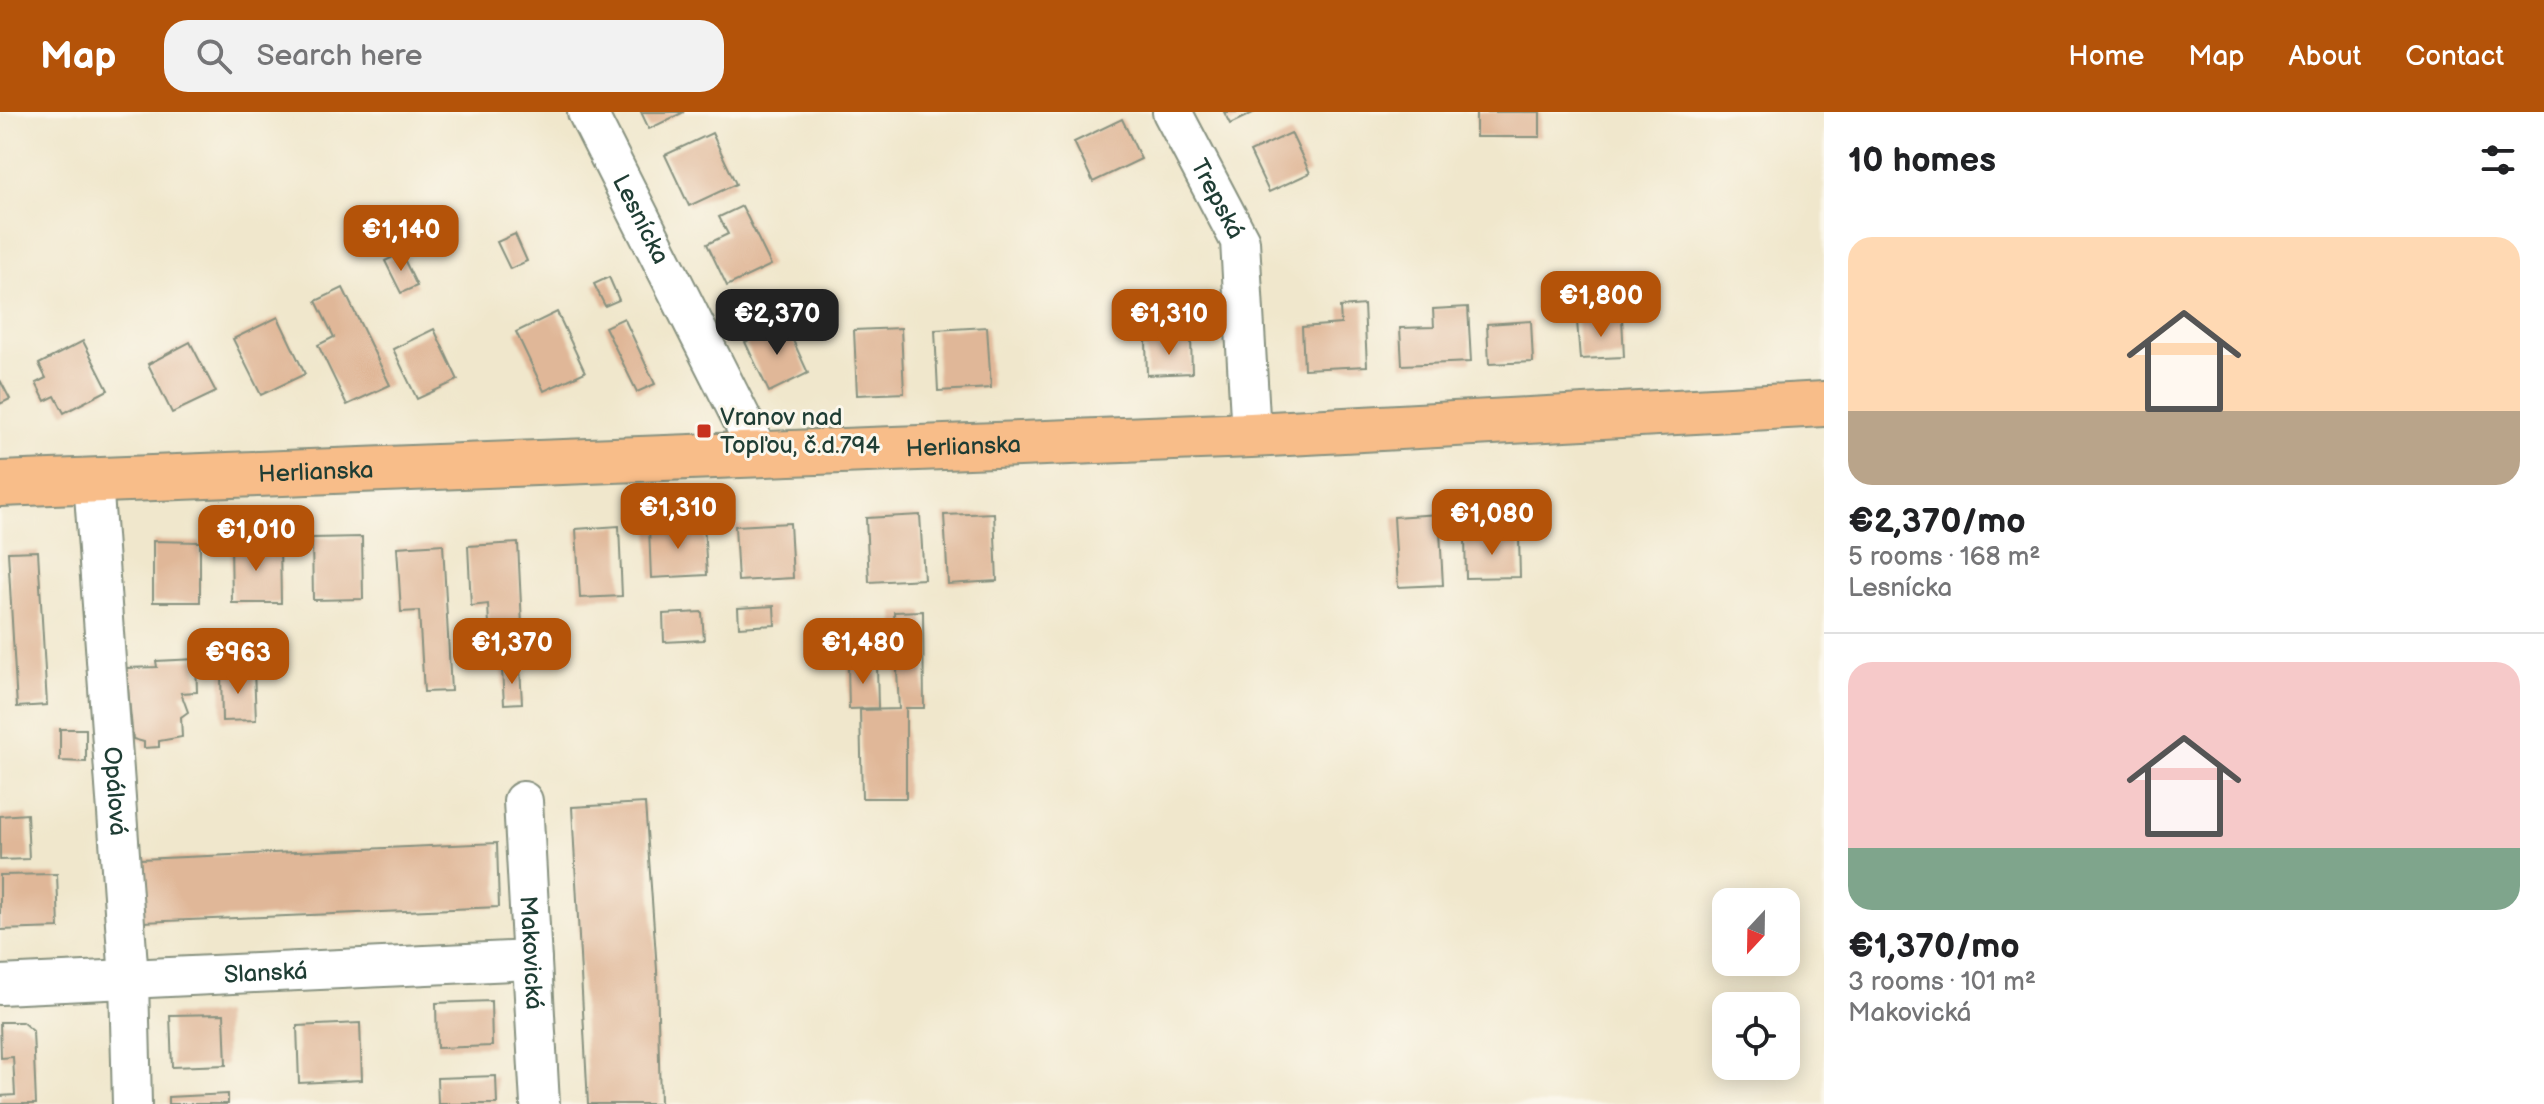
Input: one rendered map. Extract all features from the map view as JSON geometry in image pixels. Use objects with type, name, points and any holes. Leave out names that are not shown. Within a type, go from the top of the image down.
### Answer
[{"type":"main road","name":"Herlianska","points":[[0,484],[1251,435],[1824,404]]},
{"type":"street","name":"Lesnícka","points":[[587,112],[759,453]]},
{"type":"street","name":"Trepská","points":[[1172,112],[1240,241],[1251,435]]},
{"type":"street","name":"Opálová","points":[[93,480],[129,979],[132,1104]]},
{"type":"street","name":"Makovická","points":[[523,801],[540,1104]]},
{"type":"street","name":"Slanská","points":[[0,985],[532,960]]},
{"type":"building","points":[[641,112],[684,112],[649,129]]},
{"type":"building","points":[[1224,112],[1255,112],[1230,124]]},
{"type":"building","points":[[1476,112],[1540,112],[1540,137],[1476,137]]},
{"type":"building","points":[[1122,119],[1141,159],[1093,182],[1074,142]]},
{"type":"building","points":[[712,133],[736,184],[689,206],[665,155]]},
{"type":"building","points":[[1291,133],[1310,173],[1269,192],[1250,152]]},
{"type":"building","points":[[742,206],[771,265],[727,286],[707,244],[728,234],[719,217]]},
{"type":"building","points":[[515,234],[527,261],[510,269],[497,242]]},
{"type":"building","points":[[401,253],[417,286],[401,293],[385,261]]},
{"type":"building","points":[[609,277],[619,300],[605,306],[594,284]]},
{"type":"building","points":[[343,288],[390,385],[347,405],[318,345],[334,337],[316,301]]},
{"type":"building","points":[[1364,305],[1367,366],[1304,369],[1302,327],[1341,324],[1340,307]]},
{"type":"building","points":[[1468,307],[1471,362],[1402,365],[1400,328],[1434,327],[1433,309]]},
{"type":"building","points":[[557,312],[585,372],[544,391],[516,332]]},
{"type":"building","points":[[278,317],[305,374],[261,395],[233,339]]},
{"type":"building","points":[[624,318],[655,384],[637,392],[605,327]]},
{"type":"building","points":[[1622,318],[1624,357],[1580,359],[1577,321]]},
{"type":"building","points":[[1531,321],[1533,362],[1489,364],[1487,324]]},
{"type":"building","points":[[785,323],[808,373],[769,392],[745,342]]},
{"type":"building","points":[[987,327],[991,388],[938,391],[935,330]]},
{"type":"building","points":[[901,328],[904,393],[857,395],[854,330]]},
{"type":"building","points":[[434,329],[458,380],[417,399],[393,349]]},
{"type":"building","points":[[1191,338],[1192,373],[1147,375],[1146,341]]},
{"type":"building","points":[[83,341],[108,390],[64,413],[55,396],[45,401],[36,383],[46,378],[39,364]]},
{"type":"building","points":[[190,342],[216,392],[172,413],[148,364]]},
{"type":"building","points":[[0,380],[10,399],[0,404]]},
{"type":"building","points":[[994,513],[997,581],[948,584],[944,515]]},
{"type":"building","points":[[1439,514],[1443,585],[1398,587],[1394,517]]},
{"type":"building","points":[[920,515],[924,579],[869,582],[866,518]]},
{"type":"building","points":[[790,523],[793,578],[738,581],[735,526]]},
{"type":"building","points":[[704,524],[707,575],[651,578],[649,527]]},
{"type":"building","points":[[619,526],[622,596],[580,598],[576,529]]},
{"type":"building","points":[[362,537],[363,599],[313,600],[312,538]]},
{"type":"building","points":[[1465,537],[1519,537],[1520,577],[1466,578]]},
{"type":"building","points":[[153,541],[200,542],[200,602],[153,602]]},
{"type":"building","points":[[231,543],[280,543],[281,603],[232,603]]},
{"type":"building","points":[[518,543],[523,646],[490,647],[488,604],[471,606],[468,546]]},
{"type":"building","points":[[443,544],[451,691],[424,692],[419,611],[401,612],[397,547]]},
{"type":"building","points":[[38,551],[47,705],[17,707],[8,552]]},
{"type":"building","points":[[774,606],[775,625],[739,627],[738,608]]},
{"type":"building","points":[[923,611],[924,708],[906,708],[906,798],[862,798],[860,710],[899,709],[894,612]]},
{"type":"building","points":[[702,612],[704,640],[664,642],[663,614]]},
{"type":"building","points":[[196,659],[197,692],[181,693],[188,712],[181,717],[182,737],[159,741],[159,747],[144,748],[144,742],[133,739],[126,668],[157,667],[156,661]]},
{"type":"building","points":[[848,664],[877,664],[878,708],[849,709]]},
{"type":"building","points":[[520,668],[522,703],[504,704],[502,669]]},
{"type":"building","points":[[254,670],[256,720],[222,721],[221,671]]},
{"type":"building","points":[[60,729],[86,729],[86,762],[60,761]]},
{"type":"building","points":[[645,803],[657,970],[660,1104],[588,1104],[572,807]]},
{"type":"building","points":[[27,814],[29,859],[0,860],[0,816]]},
{"type":"building","points":[[497,843],[499,907],[143,922],[140,859]]},
{"type":"building","points":[[57,874],[59,928],[0,930],[0,875]]},
{"type":"building","points":[[491,1001],[492,1046],[437,1048],[436,1003]]},
{"type":"building","points":[[224,1014],[226,1065],[172,1067],[170,1015]]},
{"type":"building","points":[[0,1022],[22,1022],[33,1031],[36,1104],[0,1104],[0,1096],[15,1095],[13,1057],[1,1058]]},
{"type":"building","points":[[360,1023],[362,1080],[299,1083],[297,1026]]},
{"type":"building","points":[[496,1076],[497,1104],[438,1104],[437,1078]]},
{"type":"building","points":[[228,1094],[228,1104],[168,1104],[168,1097]]},
{"type":"place","name":"Vranov nad Topľou, č.d.794","points":[[704,431]]}]
